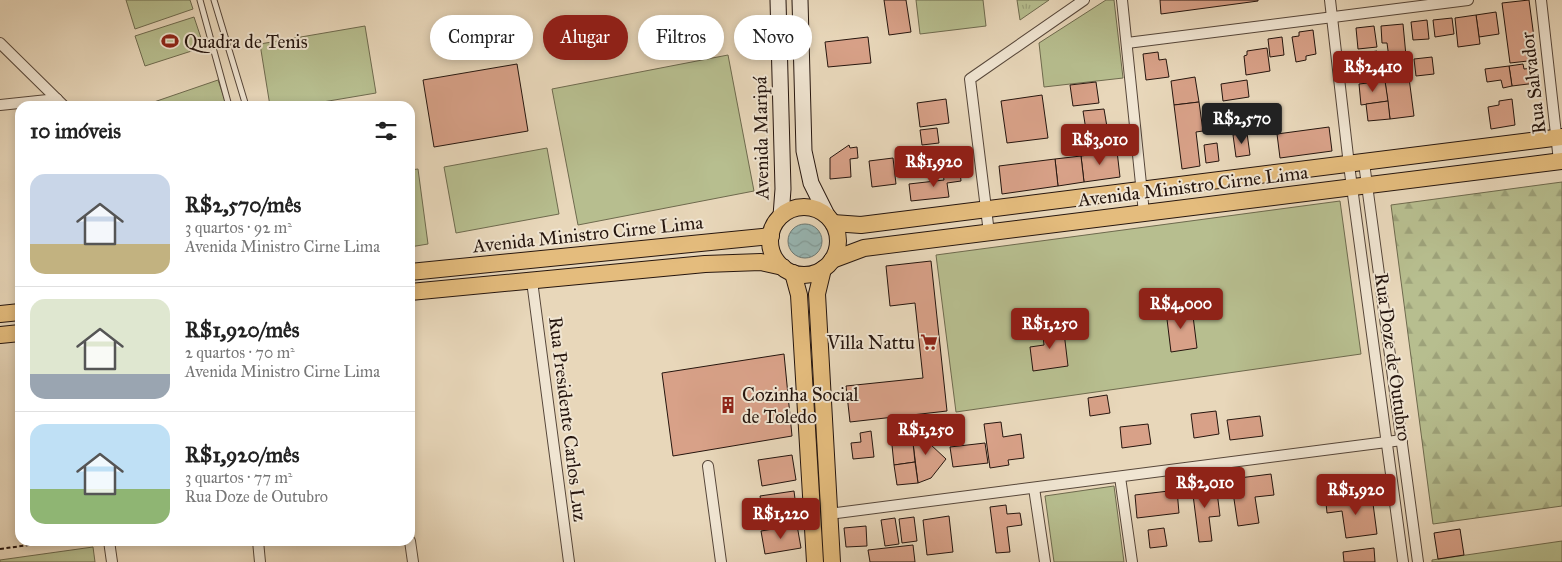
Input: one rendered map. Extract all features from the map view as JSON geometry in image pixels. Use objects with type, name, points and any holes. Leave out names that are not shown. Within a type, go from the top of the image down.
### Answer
[{"type":"main road","name":"Avenida Maripá","points":[[778,0],[783,189],[781,216]]},
{"type":"main road","points":[[800,0],[804,150],[811,182],[837,232],[838,242],[836,252],[827,265],[816,294],[832,562]]},
{"type":"main road","name":"Avenida Ministro Cirne Lima","points":[[831,220],[860,225],[1357,164],[1559,137]]},
{"type":"main road","name":"Avenida Ministro Cirne Lima","points":[[827,265],[864,248],[1560,161]]},
{"type":"main road","points":[[815,562],[799,295],[788,270],[775,258],[771,248],[771,236],[774,225],[781,216],[795,208],[810,207],[820,211],[831,220]]},
{"type":"main road","name":"Avenida Ministro Cirne Lima","points":[[415,272],[771,236]]},
{"type":"main road","points":[[415,292],[705,264],[761,262],[803,275],[814,274],[827,265]]},
{"type":"main road","points":[[0,314],[15,312]]},
{"type":"main road","points":[[0,335],[15,334]]},
{"type":"main road","points":[[806,430],[812,437],[819,436],[824,429]]},
{"type":"main road","points":[[808,458],[813,451],[820,450],[826,457]]},
{"type":"street","points":[[989,233],[970,79],[1084,0]]},
{"type":"street","points":[[1122,0],[1144,213]]},
{"type":"street","points":[[1330,0],[1402,440],[1418,562]]},
{"type":"street","points":[[1127,43],[1468,0]]},
{"type":"street","name":"Rua Salvador","points":[[1541,0],[1559,137],[1560,161]]},
{"type":"street","points":[[0,43],[58,101]]},
{"type":"street","points":[[0,105],[15,104]]},
{"type":"street","points":[[1357,164],[1360,185]]},
{"type":"street","name":"Rua Doze de Outubro","points":[[1360,185],[1387,442],[1403,562]]},
{"type":"street","name":"Rua Presidente Carlos Luz","points":[[532,281],[569,562]]},
{"type":"street","points":[[829,514],[1402,440]]},
{"type":"street","points":[[708,466],[721,562]]},
{"type":"street","points":[[1120,477],[1132,562]]},
{"type":"street","points":[[1034,488],[1045,562]]},
{"type":"street","points":[[110,546],[112,562]]},
{"type":"street","points":[[258,546],[260,562]]},
{"type":"street","points":[[411,546],[413,562]]},
{"type":"lane","points":[[200,0],[228,101]]},
{"type":"lane","points":[[214,0],[244,101]]},
{"type":"path","points":[[0,549],[22,546]]},
{"type":"green space","name":"Quadra de Tenis","points":[[126,0],[190,0],[193,9],[135,29]]},
{"type":"green space","points":[[916,0],[983,0],[986,26],[920,34]]},
{"type":"green space","points":[[1017,0],[1049,0],[1020,20]]},
{"type":"green space","points":[[1106,0],[1114,0],[1123,78],[1044,87],[1039,43]]},
{"type":"green space","name":"Quadra de Tenis","points":[[194,17],[204,47],[145,66],[135,36]]},
{"type":"green space","points":[[365,26],[376,93],[329,101],[269,101],[260,44]]},
{"type":"green space","points":[[728,55],[754,191],[578,225],[552,89],[702,60],[724,60],[724,56]]},
{"type":"green space","points":[[218,80],[225,101],[157,101]]},
{"type":"green space","points":[[547,148],[559,214],[456,233],[444,167]]},
{"type":"green space","points":[[415,169],[418,169],[428,244],[415,246]]},
{"type":"green space","points":[[1562,182],[1562,506],[1433,524],[1391,205]]},
{"type":"green space","points":[[1340,201],[1361,354],[956,412],[936,255]]},
{"type":"green space","points":[[1114,486],[1124,562],[1054,562],[1045,496]]},
{"type":"green space","points":[[1562,541],[1562,562],[1432,562],[1432,560]]},
{"type":"green space","points":[[93,547],[95,562],[0,562],[0,560]]},
{"type":"water","points":[[805,224],[812,225],[817,229],[821,234],[821,248],[817,253],[812,257],[805,258],[798,257],[793,253],[789,248],[788,241],[789,234],[793,229],[798,225]]},
{"type":"building","points":[[884,0],[906,0],[911,32],[889,35]]},
{"type":"building","points":[[1160,0],[1258,0],[1258,1],[1161,14]]},
{"type":"building","points":[[1529,0],[1537,60],[1510,63],[1502,3]]},
{"type":"building","points":[[1496,12],[1499,34],[1479,37],[1476,15]]},
{"type":"building","points":[[1476,15],[1480,44],[1458,47],[1455,18]]},
{"type":"building","points":[[1452,18],[1454,34],[1435,37],[1433,20]]},
{"type":"building","points":[[1427,20],[1429,39],[1413,40],[1411,22]]},
{"type":"building","points":[[1403,24],[1406,56],[1389,58],[1387,43],[1382,43],[1381,26]]},
{"type":"building","points":[[1374,26],[1377,47],[1358,49],[1356,28]]},
{"type":"building","points":[[1313,30],[1316,54],[1306,56],[1306,60],[1296,62],[1292,37],[1299,36],[1299,32]]},
{"type":"building","points":[[868,37],[871,63],[828,67],[825,42]]},
{"type":"building","points":[[1282,37],[1284,55],[1270,57],[1268,39]]},
{"type":"building","points":[[1267,48],[1270,71],[1246,75],[1244,56],[1247,55],[1247,51]]},
{"type":"building","points":[[1377,51],[1380,78],[1361,80],[1357,54]]},
{"type":"building","points":[[1158,52],[1159,60],[1166,59],[1169,77],[1146,80],[1143,54]]},
{"type":"building","points":[[1432,57],[1434,74],[1416,76],[1414,59]]},
{"type":"building","points":[[517,64],[528,131],[434,147],[423,80]]},
{"type":"building","points":[[1523,64],[1524,69],[1533,68],[1536,83],[1512,86],[1509,66]]},
{"type":"building","points":[[1509,66],[1512,86],[1503,88],[1501,80],[1487,82],[1485,69]]},
{"type":"building","points":[[1195,77],[1199,102],[1174,105],[1171,81]]},
{"type":"building","points":[[1409,78],[1414,116],[1390,119],[1385,81]]},
{"type":"building","points":[[1247,80],[1249,97],[1223,101],[1221,84]]},
{"type":"building","points":[[1385,81],[1388,101],[1361,105],[1359,84]]},
{"type":"building","points":[[1096,82],[1099,103],[1073,106],[1070,85]]},
{"type":"building","points":[[1042,95],[1048,138],[1007,143],[1001,101]]},
{"type":"building","points":[[946,99],[949,123],[920,127],[917,103]]},
{"type":"building","points":[[1512,99],[1515,125],[1491,129],[1488,107],[1499,105],[1499,101]]},
{"type":"building","points":[[1388,101],[1390,119],[1368,121],[1366,104]]},
{"type":"building","points":[[1199,102],[1203,131],[1196,132],[1200,166],[1182,169],[1174,105]]},
{"type":"building","points":[[1104,109],[1107,127],[1086,130],[1083,111]]},
{"type":"building","points":[[1329,127],[1332,151],[1280,158],[1277,134]]},
{"type":"building","points":[[937,128],[939,143],[922,145],[920,130]]},
{"type":"building","points":[[1107,130],[1110,145],[1092,149],[1090,133]]},
{"type":"building","points":[[1247,133],[1250,155],[1236,157],[1233,135]]},
{"type":"building","points":[[1217,143],[1219,161],[1206,163],[1204,145]]},
{"type":"building","points":[[849,145],[850,148],[857,147],[858,158],[850,159],[851,177],[830,179],[830,158]]},
{"type":"building","points":[[944,150],[947,172],[929,174],[927,166],[915,167],[913,154]]},
{"type":"building","points":[[1117,151],[1120,177],[1084,182],[1081,156]]},
{"type":"building","points":[[1081,156],[1084,182],[1058,186],[1055,159]]},
{"type":"building","points":[[893,158],[896,184],[872,187],[869,161]]},
{"type":"building","points":[[1055,159],[1058,186],[1002,194],[999,166]]},
{"type":"building","points":[[960,171],[961,181],[947,183],[949,197],[911,201],[909,184],[944,180],[943,173]]},
{"type":"building","name":"Villa Nattu","points":[[931,261],[947,411],[850,422],[846,386],[923,378],[915,303],[890,306],[886,266]]},
{"type":"building","points":[[1192,308],[1197,348],[1171,352],[1166,311]]},
{"type":"building","points":[[1063,324],[1068,366],[1033,371],[1030,347],[1044,345],[1042,327]]},
{"type":"building","name":"Cozinha Social de Toledo","points":[[784,354],[792,436],[673,456],[662,373]]},
{"type":"building","points":[[1107,395],[1110,413],[1090,416],[1088,398]]},
{"type":"building","points":[[1216,411],[1219,434],[1194,438],[1191,414]]},
{"type":"building","points":[[1260,416],[1263,436],[1230,440],[1227,420]]},
{"type":"building","points":[[1001,422],[1003,437],[1021,434],[1024,458],[1008,460],[1009,465],[990,468],[984,424]]},
{"type":"building","points":[[1148,424],[1151,444],[1122,448],[1120,427]]},
{"type":"building","points":[[925,427],[934,436],[930,444],[946,459],[931,478],[918,483],[913,443]]},
{"type":"building","points":[[871,431],[874,457],[853,459],[851,443],[861,442],[860,433]]},
{"type":"building","points":[[913,443],[915,462],[894,465],[892,445]]},
{"type":"building","points":[[985,443],[988,463],[953,467],[950,447]]},
{"type":"building","points":[[792,455],[796,480],[762,486],[758,460]]},
{"type":"building","points":[[915,462],[918,483],[897,485],[894,465]]},
{"type":"building","points":[[1271,474],[1274,495],[1255,497],[1259,523],[1238,526],[1231,479]]},
{"type":"building","points":[[1216,484],[1220,516],[1209,517],[1212,541],[1199,542],[1192,487]]},
{"type":"building","points":[[1177,490],[1179,513],[1137,518],[1135,495]]},
{"type":"building","points":[[794,491],[797,515],[764,519],[760,496]]},
{"type":"building","points":[[1372,496],[1377,534],[1346,538],[1342,511],[1327,513],[1326,503]]},
{"type":"building","points":[[1006,505],[1007,514],[1020,513],[1022,525],[1007,527],[1010,552],[996,553],[990,507]]},
{"type":"building","points":[[949,516],[953,552],[927,555],[923,520]]},
{"type":"building","points":[[914,517],[917,541],[902,543],[899,519]]},
{"type":"building","points":[[895,518],[899,544],[885,546],[881,520]]},
{"type":"building","points":[[797,525],[801,548],[765,554],[761,531]]},
{"type":"building","points":[[866,526],[867,546],[846,547],[844,528]]},
{"type":"building","points":[[1164,528],[1167,546],[1150,548],[1148,530]]},
{"type":"building","points":[[1460,529],[1464,555],[1438,559],[1434,533]]},
{"type":"building","points":[[913,545],[915,562],[870,562],[868,550]]},
{"type":"building","points":[[1374,548],[1375,562],[1344,562],[1343,552]]},
{"type":"place","name":"Quadra de Tenis","points":[[170,41]]},
{"type":"place","name":"Villa Nattu","points":[[929,342]]},
{"type":"place","name":"Cozinha Social de Toledo","points":[[728,405]]}]
